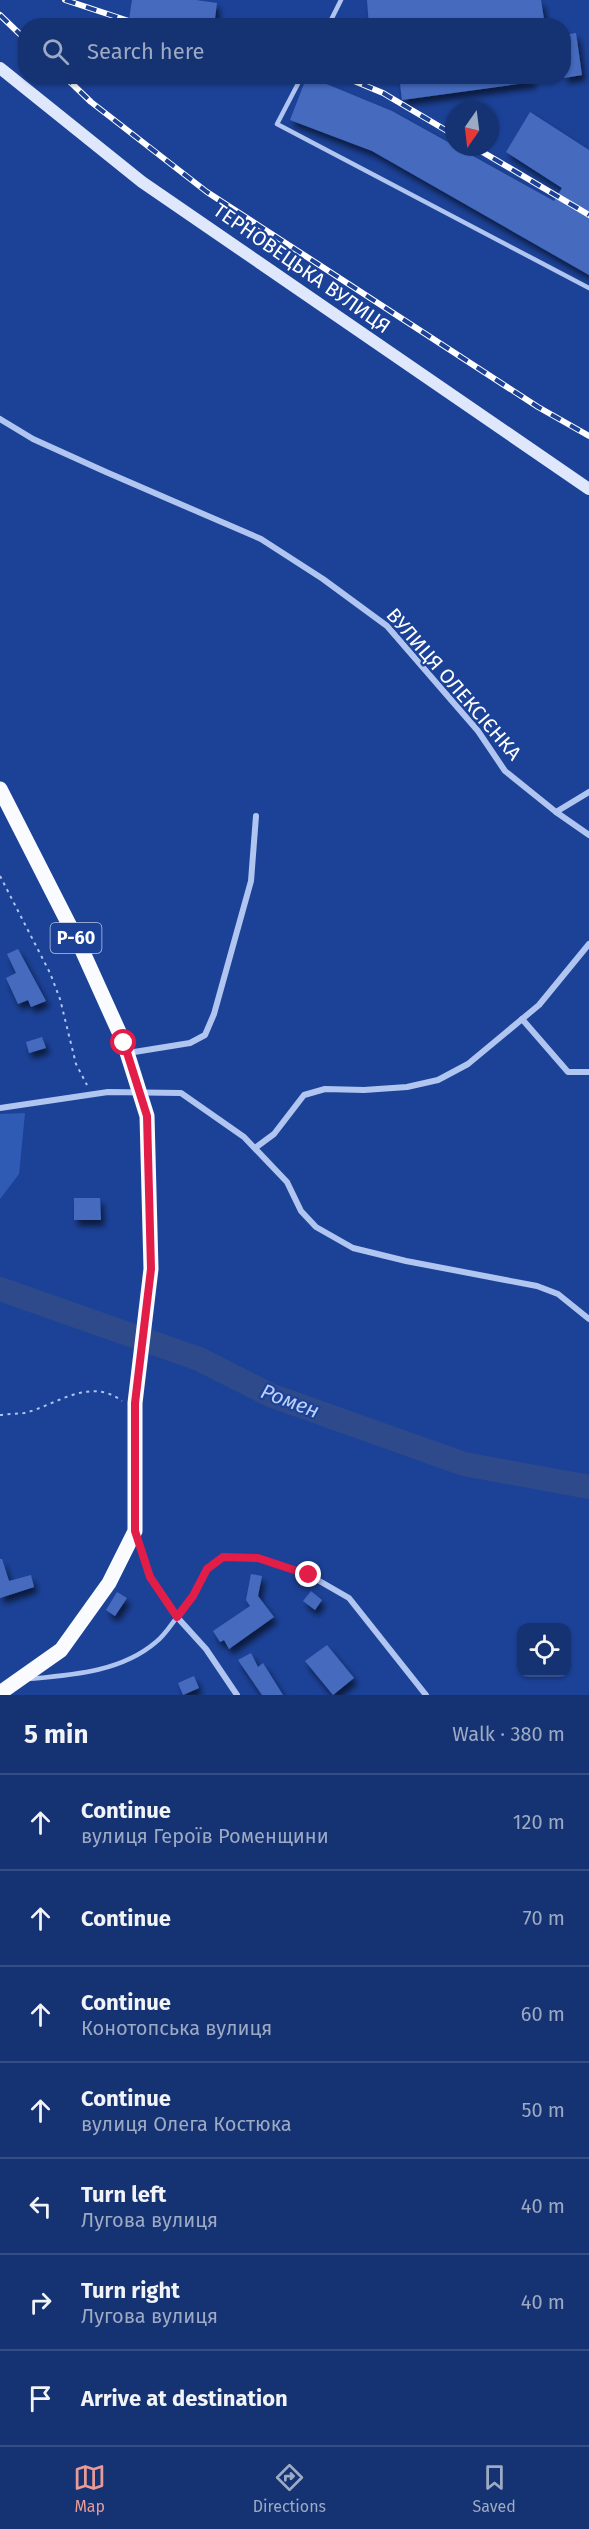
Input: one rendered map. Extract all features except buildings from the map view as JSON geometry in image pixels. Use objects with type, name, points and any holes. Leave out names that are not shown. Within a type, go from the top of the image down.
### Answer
[{"type":"main road","name":"ТЕРНОВЕЦЬКА ВУЛИЦЯ","points":[[0,68],[18,82]]},
{"type":"main road","name":"ТЕРНОВЕЦЬКА ВУЛИЦЯ","points":[[20,84],[142,182],[589,489]]},
{"type":"main road","name":"Р-60","points":[[0,789],[82,950],[127,1053],[147,1116],[151,1269],[135,1410],[135,1531],[109,1582],[61,1650],[0,1693]]},
{"type":"street","name":"ВУЛИЦЯ ОЛЕКСІЄНКА","points":[[0,419],[33,439],[261,539],[323,579],[387,626],[477,731],[505,771],[589,835]]},
{"type":"street","points":[[556,812],[589,792]]},
{"type":"street","points":[[127,1053],[190,1043],[205,1035],[214,1014],[251,881],[256,816]]},
{"type":"street","points":[[255,1148],[274,1134],[304,1095],[325,1089],[364,1090],[407,1087],[438,1080],[468,1064],[538,1005],[589,944]]},
{"type":"street","points":[[522,1018],[568,1072],[589,1072]]},
{"type":"street","points":[[0,1108],[92,1095],[139,1092],[181,1093],[244,1137],[287,1182],[301,1211],[316,1227],[353,1248],[406,1261],[537,1286],[558,1294],[589,1319]]},
{"type":"street","points":[[135,1531],[150,1577],[177,1617],[206,1648],[237,1695]]},
{"type":"street","points":[[177,1617],[193,1596],[207,1569],[223,1557],[258,1558],[309,1575],[349,1599],[426,1695]]},
{"type":"lane","points":[[332,18],[341,0]]},
{"type":"lane","points":[[298,84],[277,124],[589,288]]},
{"type":"lane","points":[[21,1680],[99,1670],[132,1659],[158,1642],[177,1617]]},
{"type":"path","points":[[0,876],[50,973],[60,999],[76,1064],[92,1095]]},
{"type":"path","points":[[0,1415],[24,1413],[75,1394],[101,1392],[119,1398],[135,1410]]},
{"type":"shaded area","points":[[25,1113],[19,1174],[0,1199],[0,1114]]},
{"type":"waterway","name":"Ромен","points":[[0,1289],[199,1359],[270,1395],[464,1464],[589,1487]]},
{"type":"railway","points":[[65,0],[120,18]]},
{"type":"railway","points":[[0,15],[18,32]]},
{"type":"railway","points":[[72,84],[91,102],[207,192],[538,407],[589,436]]},
{"type":"railway","points":[[361,84],[383,93],[445,130]]},
{"type":"railway","points":[[489,156],[589,215]]},
{"type":"route","points":[[124,1043],[147,1116],[151,1269],[135,1403],[135,1531],[150,1577],[177,1617],[193,1596],[207,1569],[223,1557],[258,1558],[309,1575]]}]
